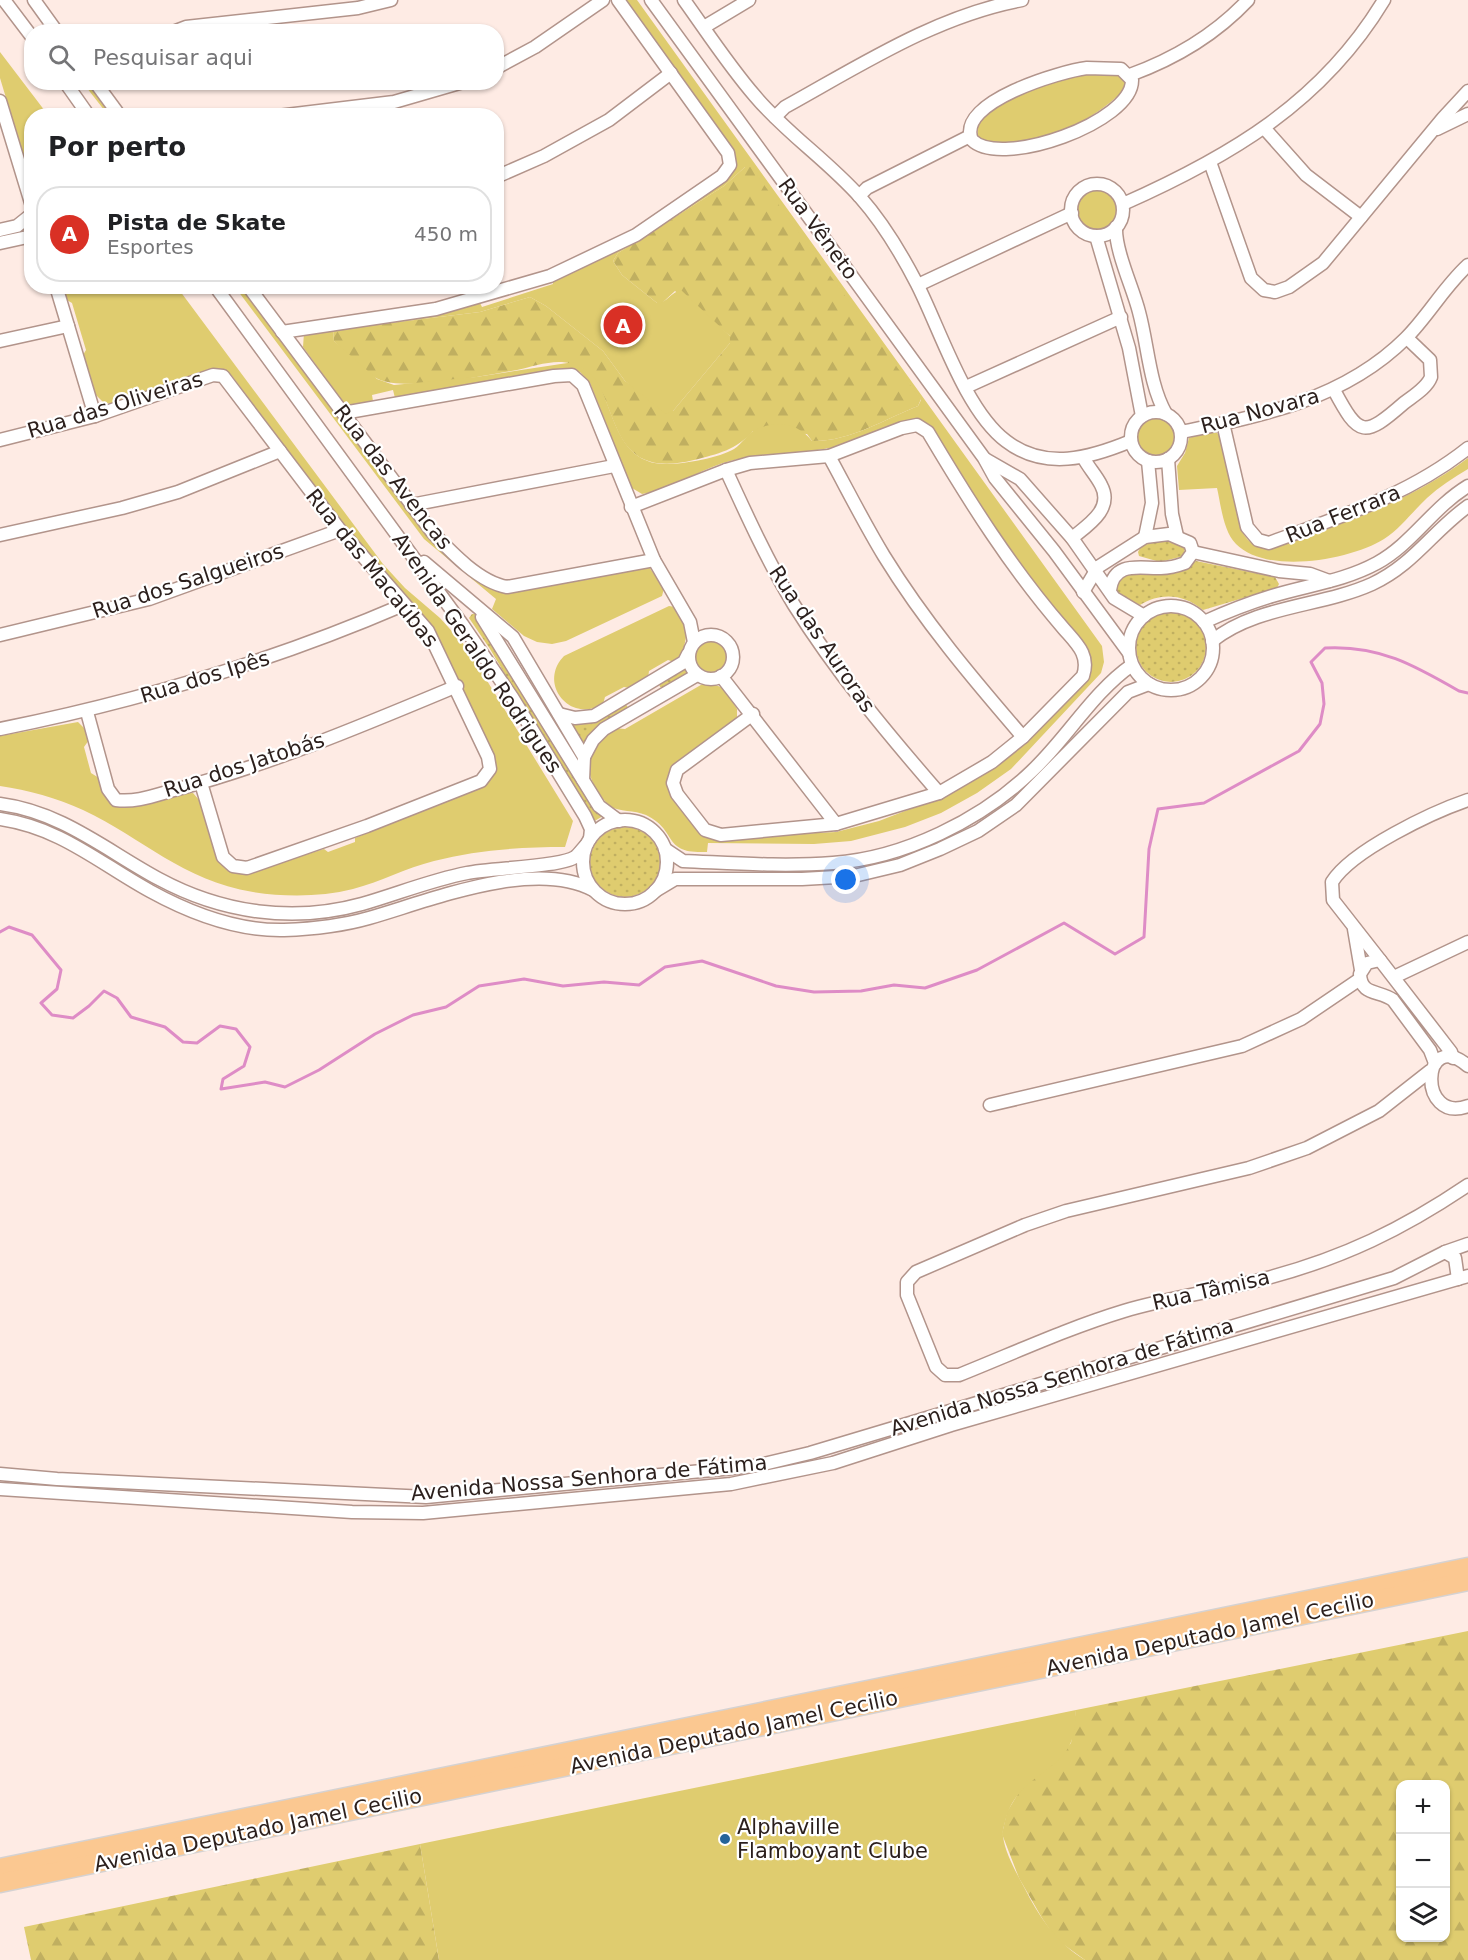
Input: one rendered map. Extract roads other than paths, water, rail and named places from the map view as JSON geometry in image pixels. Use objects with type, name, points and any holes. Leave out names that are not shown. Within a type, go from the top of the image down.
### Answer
[{"type":"highway","name":"Avenida Deputado Jamel Cecilio","points":[[0,1883],[72,1860],[1468,1567]]},
{"type":"highway","name":"Avenida Deputado Jamel Cecilio","points":[[0,1868],[72,1860],[1468,1581]]},
{"type":"highway","points":[[0,1861],[72,1860]]},
{"type":"highway","points":[[0,1890],[72,1860]]},
{"type":"street","points":[[4,0],[24,26]]},
{"type":"street","points":[[34,0],[51,24]]},
{"type":"street","points":[[213,24],[358,8],[390,0]]},
{"type":"street","points":[[504,64],[535,47],[603,0]]},
{"type":"street","points":[[504,289],[550,276],[636,235],[722,176],[730,165],[728,153],[618,0]]},
{"type":"street","name":"Rua Vêneto","points":[[651,0],[1130,659]]},
{"type":"street","points":[[684,0],[754,96],[859,196],[890,236],[918,285],[948,357],[988,422],[1007,442],[1032,455],[1051,461],[1083,457],[1131,441]]},
{"type":"street","points":[[704,27],[749,0]]},
{"type":"street","points":[[775,117],[785,107],[928,30],[972,12],[1022,0]]},
{"type":"street","points":[[1130,75],[1158,64],[1193,45],[1248,0]]},
{"type":"street","points":[[1123,204],[1210,162],[1265,129],[1330,70],[1358,38],[1384,0]]},
{"type":"street","points":[[1094,68],[1121,69],[1130,75],[1131,88],[1116,106],[1091,124],[1064,138],[1037,145],[1010,148],[979,145],[970,136],[971,124],[984,111],[1006,95],[1037,80],[1058,73],[1094,68]]},
{"type":"street","points":[[504,174],[544,156],[609,120],[671,73]]},
{"type":"street","points":[[71,90],[83,108]]},
{"type":"street","points":[[101,90],[114,108]]},
{"type":"street","points":[[344,108],[394,102],[436,90]]},
{"type":"street","points":[[1210,162],[1251,278],[1264,290],[1280,291],[1315,270],[1331,256],[1432,131],[1468,92]]},
{"type":"street","points":[[0,101],[4,131],[24,185]]},
{"type":"street","points":[[1432,131],[1468,114]]},
{"type":"street","points":[[1265,129],[1306,175],[1361,217]]},
{"type":"street","points":[[859,196],[867,188],[970,136]]},
{"type":"street","points":[[918,285],[1071,213],[1078,193],[1091,185],[1107,186],[1114,190],[1123,204],[1121,220],[1116,227],[1110,232],[1096,236],[1082,231],[1071,213]]},
{"type":"street","points":[[0,230],[17,226],[24,220]]},
{"type":"street","points":[[1116,227],[1146,339],[1156,391],[1166,414],[1178,424],[1181,432],[1179,447],[1168,459],[1148,461],[1136,453],[1131,441],[1133,427],[1142,416],[1150,413],[1166,414]]},
{"type":"street","points":[[1096,236],[1121,317],[1142,416]]},
{"type":"street","points":[[0,243],[24,238]]},
{"type":"street","name":"Rua Novara","points":[[1181,432],[1291,406],[1334,390],[1372,366],[1407,338],[1447,286],[1468,265]]},
{"type":"street","points":[[58,294],[95,416]]},
{"type":"street","name":"Rua das Avencas","points":[[221,294],[386,518]]},
{"type":"street","name":"Rua das Avencas","points":[[254,294],[411,505],[451,552],[495,585],[507,587],[654,560]]},
{"type":"street","points":[[282,332],[436,309],[488,294]]},
{"type":"street","points":[[966,387],[1121,317]]},
{"type":"street","points":[[0,341],[68,327]]},
{"type":"street","points":[[1334,390],[1354,423],[1369,428],[1379,425],[1431,377],[1430,360],[1407,338]]},
{"type":"street","name":"Rua das Oliveiras","points":[[0,440],[95,416],[213,375],[228,381]]},
{"type":"street","points":[[343,413],[554,376],[572,375],[582,386],[654,560],[690,622],[708,634],[726,640],[732,652],[731,666],[721,676],[709,679],[697,675],[690,665],[690,622]]},
{"type":"street","name":"Rua das Macaúbas","points":[[201,783],[223,857],[233,866],[247,868],[368,826],[481,781],[490,769],[489,757],[457,686],[428,631],[340,530],[228,381]]},
{"type":"street","name":"Rua Ferrara","points":[[1223,423],[1247,527],[1258,540],[1269,543],[1391,497],[1432,474],[1468,448]]},
{"type":"street","points":[[631,507],[750,463],[829,456],[902,428],[917,425],[928,432],[991,536],[1033,594],[1083,651],[1087,664],[1083,676],[1023,737],[992,762],[939,793],[836,824],[721,835],[705,830],[677,794],[673,783],[677,770],[753,714]]},
{"type":"street","points":[[0,535],[122,508],[178,492],[280,451]]},
{"type":"street","points":[[829,456],[884,555],[920,609],[958,662],[1023,737]]},
{"type":"street","points":[[1072,538],[1100,514],[1105,500],[1101,485],[1083,457]]},
{"type":"street","name":"Rua Vêneto","points":[[984,458],[1020,479],[1072,538],[1119,604],[1143,616]]},
{"type":"street","points":[[1168,459],[1172,514],[1177,536]]},
{"type":"street","points":[[1145,537],[1152,503],[1148,461]]},
{"type":"street","points":[[411,505],[614,466]]},
{"type":"street","name":"Rua das Auroras","points":[[726,470],[757,539],[794,605],[879,724],[939,793]]},
{"type":"street","points":[[1007,492],[1020,479]]},
{"type":"street","points":[[1204,622],[1273,595],[1330,582],[1368,568],[1401,547],[1434,511],[1468,486]]},
{"type":"street","points":[[1212,641],[1237,626],[1278,611],[1348,593],[1388,576],[1413,559],[1434,534],[1468,506]]},
{"type":"street","name":"Avenida Geraldo Rodrigues","points":[[386,518],[426,564],[513,637],[584,757],[583,780]]},
{"type":"street","name":"Avenida Geraldo Rodrigues","points":[[386,518],[512,697],[591,829],[588,842]]},
{"type":"street","name":"Rua dos Salgueiros","points":[[0,635],[149,599],[340,530]]},
{"type":"street","points":[[1083,592],[1096,570],[1145,537],[1162,534],[1177,536],[1190,543],[1192,552],[1189,560],[1175,566],[1160,568],[1133,566],[1116,575],[1111,582],[1110,590]]},
{"type":"street","points":[[1192,552],[1279,571],[1310,574],[1330,582]]},
{"type":"street","name":"Rua dos Ipês","points":[[0,729],[87,712],[175,688],[323,640],[403,605]]},
{"type":"street","points":[[0,819],[54,835],[100,858],[149,890],[189,910],[238,926],[281,930],[325,927],[369,918],[459,889],[510,881],[557,880],[579,883],[610,901],[631,904],[644,899],[675,879],[802,879],[854,876],[900,865],[978,831],[1016,805],[1128,692],[1149,684],[1172,689],[1194,682],[1209,664],[1212,641],[1204,622],[1194,612],[1181,607],[1155,609],[1143,616],[1131,633],[1130,659],[1032,771],[996,801],[937,835],[885,854],[835,863],[683,861],[665,849]]},
{"type":"street","points":[[462,624],[466,611],[477,608]]},
{"type":"street","name":"Avenida Geraldo Rodrigues","points":[[477,608],[599,807],[619,821]]},
{"type":"street","points":[[559,714],[575,718],[594,716],[684,662],[691,648],[708,634]]},
{"type":"street","points":[[1130,659],[1149,684]]},
{"type":"street","points":[[584,757],[593,740],[604,729],[697,675]]},
{"type":"street","points":[[721,676],[753,714],[836,824]]},
{"type":"street","points":[[654,682],[662,695]]},
{"type":"street","name":"Rua dos Jatobás","points":[[87,712],[108,789],[116,800],[129,802],[201,783],[354,729],[457,686]]},
{"type":"street","points":[[627,698],[635,711]]},
{"type":"street","points":[[1453,1058],[1448,1048],[1394,977],[1354,929],[1334,900],[1331,890],[1335,878],[1367,851],[1404,828],[1468,800]]},
{"type":"street","points":[[0,804],[16,806],[63,822],[159,879],[213,903],[267,914],[318,913],[361,904],[441,878],[493,868],[558,863],[574,858],[598,830],[619,821],[633,821],[647,826],[658,836],[665,849],[666,871],[655,891]]},
{"type":"street","points":[[588,842],[583,868],[593,890]]},
{"type":"street","points":[[1354,929],[1360,974],[1366,990],[1393,1000],[1430,1050],[1433,1091]]},
{"type":"street","points":[[1394,977],[1468,942]]},
{"type":"street","points":[[990,1105],[1242,1046],[1301,1019],[1360,974],[1367,963],[1380,960]]},
{"type":"street","points":[[1412,1087],[1413,1083],[1443,1059],[1453,1058],[1468,1066]]},
{"type":"street","points":[[1412,1087],[1424,1086],[1449,1106],[1459,1108],[1468,1106]]},
{"type":"street","name":"Rua Tâmisa","points":[[1412,1087],[1362,1121],[1288,1156],[1066,1211],[1025,1225],[916,1272],[907,1282],[907,1295],[936,1366],[945,1375],[959,1375],[1084,1324],[1125,1311],[1265,1279],[1341,1255],[1421,1217],[1468,1185]]},
{"type":"street","name":"Avenida Nossa Senhora de Fátima","points":[[0,1474],[266,1491],[426,1497],[755,1466],[810,1453],[1394,1278],[1445,1252],[1468,1244]]},
{"type":"street","points":[[1445,1252],[1455,1258],[1463,1278]]},
{"type":"street","name":"Avenida Nossa Senhora de Fátima","points":[[0,1489],[352,1512],[423,1513],[731,1484],[833,1463],[951,1425],[1463,1278]]},
{"type":"street","points":[[264,1506],[266,1491]]},
{"type":"waterway","points":[[0,932],[9,927],[32,935],[61,970],[57,989],[41,1003],[52,1015],[73,1018],[104,991],[117,998],[131,1017],[165,1027],[183,1042],[197,1043],[220,1026],[236,1029],[250,1047],[244,1066],[223,1079],[221,1089],[265,1082],[285,1087],[319,1070],[375,1034],[413,1015],[446,1007],[479,986],[524,979],[563,986],[604,982],[639,985],[665,967],[702,961],[776,986],[814,992],[861,991],[894,985],[925,988],[977,970],[1064,923],[1115,954],[1144,937],[1149,849],[1158,809],[1204,803],[1299,751],[1320,724],[1324,704],[1322,683],[1311,662],[1325,648],[1379,653],[1411,665],[1459,691],[1468,693]]},
{"type":"place","name":"Pista de Skate","points":[[623,325]]},
{"type":"place","name":"Alphaville Flamboyant Clube","points":[[725,1839]]}]
